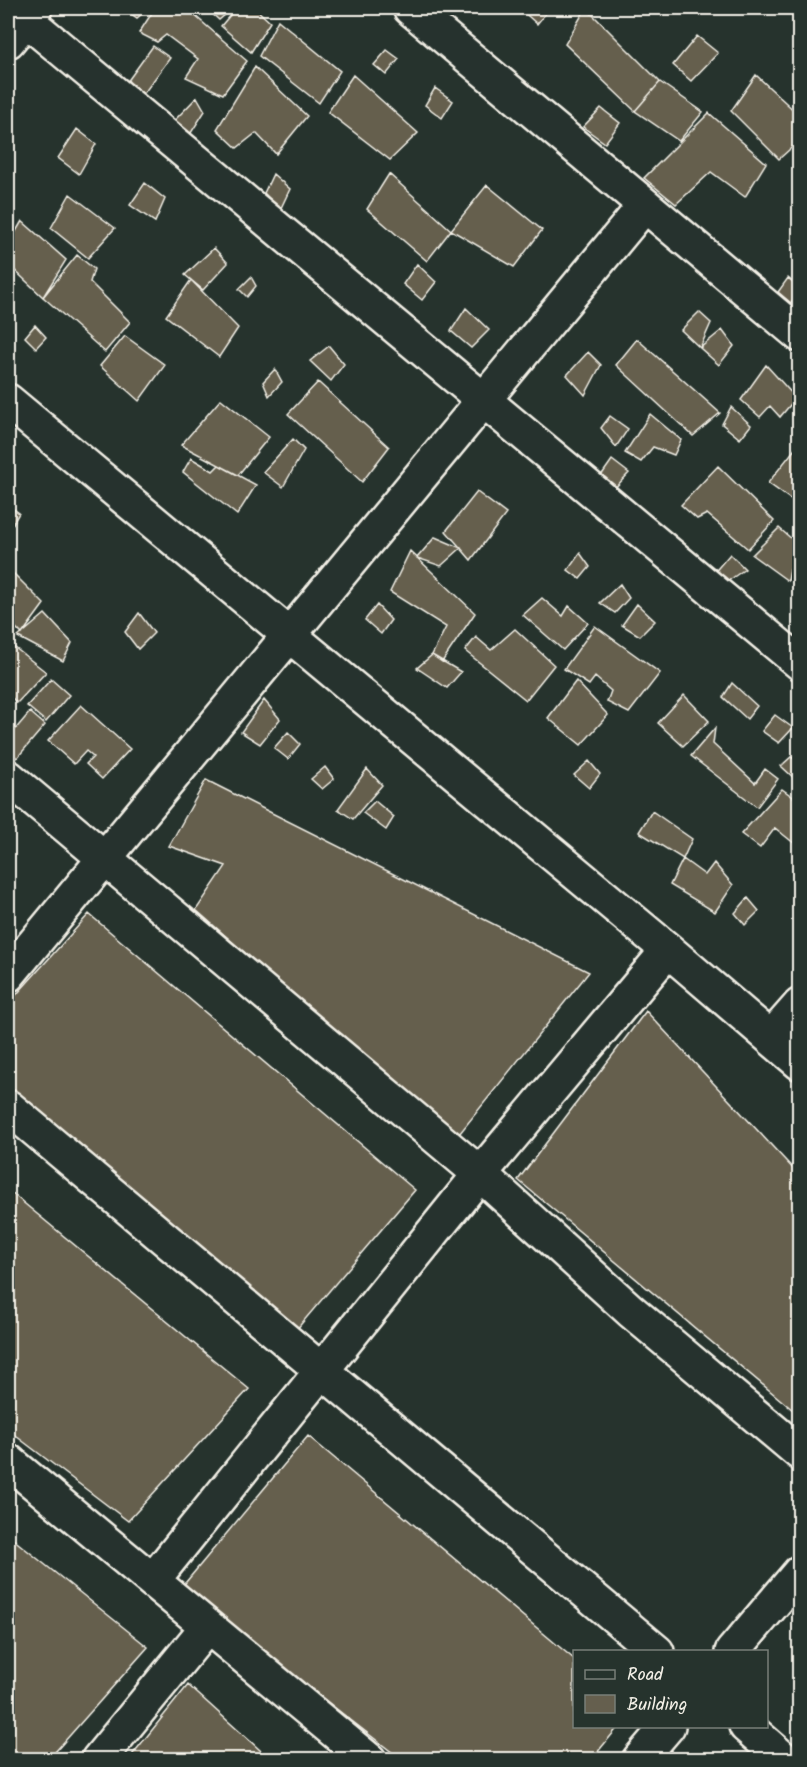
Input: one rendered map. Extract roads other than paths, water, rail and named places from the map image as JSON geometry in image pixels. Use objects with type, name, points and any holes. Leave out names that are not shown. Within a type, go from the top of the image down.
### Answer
[{"type":"street","points":[[410,8],[800,335]]},
{"type":"street","points":[[20,19],[800,663]]},
{"type":"street","points":[[8,975],[645,205]]},
{"type":"street","points":[[8,401],[669,950],[800,1063]]},
{"type":"street","points":[[8,777],[480,1174],[631,1311],[800,1453]]},
{"type":"street","points":[[153,1580],[480,1174],[669,950]]},
{"type":"street","points":[[771,1038],[800,1005]]},
{"type":"street","points":[[8,1107],[655,1650]]},
{"type":"street","points":[[8,1461],[369,1760]]},
{"type":"street","points":[[734,1650],[800,1572]]},
{"type":"street","points":[[98,1760],[207,1627]]},
{"type":"street","points":[[639,1760],[666,1728]]},
{"type":"street","points":[[748,1728],[785,1760]]}]
